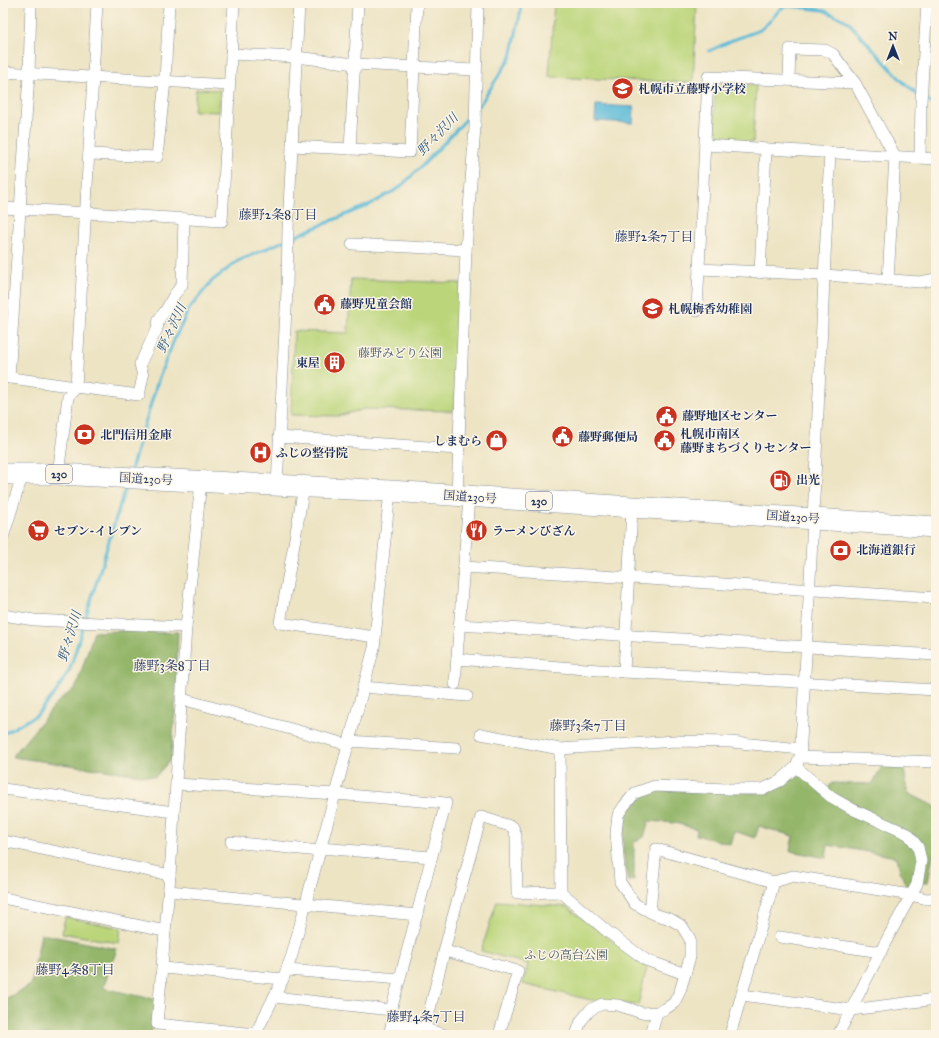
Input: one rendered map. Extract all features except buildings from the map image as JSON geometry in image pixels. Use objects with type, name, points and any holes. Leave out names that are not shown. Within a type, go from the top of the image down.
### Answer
[{"type":"highway","name":"国道230号","points":[[13,474],[58,474],[390,491],[936,527]]},
{"type":"street","points":[[31,3],[29,74],[21,209],[6,377],[76,388],[139,395],[143,376],[140,364],[157,329],[159,319],[182,285],[184,219]]},
{"type":"street","points":[[58,474],[68,397],[76,388],[97,3]]},
{"type":"street","points":[[89,154],[157,157],[165,81],[168,3]]},
{"type":"street","points":[[3,208],[222,221],[234,3]]},
{"type":"street","points":[[277,485],[287,290],[287,255],[298,3]]},
{"type":"street","points":[[350,150],[358,3]]},
{"type":"street","points":[[292,146],[410,152],[416,3]]},
{"type":"street","points":[[455,684],[464,567],[463,496],[458,449],[466,250],[474,127],[478,3]]},
{"type":"street","points":[[920,158],[921,102],[927,3]]},
{"type":"street","points":[[789,80],[790,49],[825,50],[832,54],[855,83],[895,156],[888,280]]},
{"type":"street","points":[[231,54],[296,57],[355,64],[475,70]]},
{"type":"street","points":[[3,72],[229,85]]},
{"type":"street","points":[[697,311],[708,77],[855,83]]},
{"type":"street","points":[[705,145],[936,159]]},
{"type":"street","points":[[760,272],[766,149]]},
{"type":"street","points":[[576,1035],[581,1022],[590,1010],[602,1004],[618,1005],[642,1013],[657,1012],[674,1003],[680,991],[690,957],[690,939],[682,926],[670,918],[650,912],[635,904],[620,882],[616,833],[618,815],[624,806],[635,793],[655,786],[763,789],[780,781],[799,757],[806,683],[830,152]]},
{"type":"street","points":[[352,244],[466,250]]},
{"type":"street","points":[[699,269],[824,275],[920,282],[936,279]]},
{"type":"street","points":[[279,437],[458,449]]},
{"type":"street","points":[[3,538],[13,474]]},
{"type":"street","points":[[200,482],[186,627],[177,784],[163,968],[157,1024],[256,1034],[285,974],[374,648],[390,491]]},
{"type":"street","points":[[304,487],[280,623],[375,637]]},
{"type":"street","points":[[624,672],[632,507]]},
{"type":"street","points":[[464,567],[936,598]]},
{"type":"street","points":[[3,615],[34,620],[186,627]]},
{"type":"street","points":[[459,625],[936,655]]},
{"type":"street","points":[[457,658],[624,672],[936,690]]},
{"type":"street","points":[[364,687],[468,696]]},
{"type":"street","points":[[182,699],[349,743],[456,748]]},
{"type":"street","points":[[481,734],[560,749],[674,741],[730,742],[799,757],[936,762]]},
{"type":"street","points":[[560,749],[561,892]]},
{"type":"street","points":[[799,757],[831,797],[854,810],[908,834],[918,847],[921,862],[917,884],[838,1035]]},
{"type":"street","points":[[177,784],[446,803],[418,915],[391,1010],[392,1023],[389,1035]]},
{"type":"street","points":[[3,789],[174,812]]},
{"type":"street","points":[[425,1029],[452,920],[481,817],[513,827],[516,836],[517,893],[561,892],[608,932],[646,960],[685,974]]},
{"type":"street","points":[[3,841],[170,876]]},
{"type":"street","points":[[231,842],[432,856]]},
{"type":"street","points":[[650,912],[656,849],[774,882],[793,876],[911,895],[927,899],[936,898]]},
{"type":"street","points":[[730,1035],[774,882]]},
{"type":"street","points":[[169,891],[418,915]]},
{"type":"street","points":[[3,898],[165,931]]},
{"type":"street","points":[[780,937],[881,952]]},
{"type":"street","points":[[445,951],[518,971],[499,1035]]},
{"type":"street","points":[[163,968],[400,979]]},
{"type":"street","points":[[742,995],[850,1010],[936,999]]},
{"type":"street","points":[[274,998],[391,1010]]},
{"type":"street","points":[[651,1035],[657,1012]]},
{"type":"street","points":[[392,1023],[425,1029],[446,1035]]},
{"type":"green space","points":[[554,3],[697,3],[693,83],[549,77]]},
{"type":"green space","points":[[718,84],[756,85],[753,142],[716,140],[713,137],[715,87]]},
{"type":"green space","points":[[196,89],[220,90],[219,112],[194,111]]},
{"type":"green space","name":"藤野みどり公園","points":[[351,279],[461,283],[455,411],[364,409],[338,416],[291,415],[294,331],[348,333]]},
{"type":"green space","points":[[140,630],[157,633],[178,632],[175,710],[171,759],[155,777],[12,757],[57,703],[76,687],[94,632]]},
{"type":"green space","points":[[884,763],[903,764],[908,793],[936,807],[936,855],[933,855],[928,882],[906,886],[900,871],[897,857],[828,845],[826,858],[790,851],[793,836],[759,826],[755,838],[734,831],[730,844],[696,835],[697,829],[675,823],[649,821],[644,837],[634,842],[634,880],[628,881],[623,853],[623,823],[629,810],[640,796],[655,790],[768,793],[798,772],[823,795],[832,783],[872,784]]},
{"type":"green space","name":"ふじの高台公園","points":[[497,901],[567,907],[647,967],[638,1005],[591,1000],[523,984],[528,964],[481,951]]},
{"type":"green space","points":[[65,917],[121,928],[119,943],[62,933]]},
{"type":"green space","points":[[41,934],[117,949],[103,988],[157,1000],[151,1035],[99,1035],[79,1033],[78,1035],[3,1035],[3,1000],[31,985]]},
{"type":"water","points":[[596,105],[634,107],[633,123],[595,121]]},
{"type":"waterway","name":"野々沢川","points":[[479,106],[511,57],[520,15],[521,3]]},
{"type":"waterway","points":[[709,51],[760,30],[780,9],[788,6],[823,10],[847,21],[902,81],[918,95]]},
{"type":"waterway","points":[[923,98],[936,106]]},
{"type":"waterway","name":"野々沢川","points":[[291,238],[371,204],[399,188],[472,113]]},
{"type":"waterway","name":"野々沢川","points":[[131,470],[159,377],[189,309],[212,281],[238,261],[286,240]]},
{"type":"waterway","name":"野々沢川","points":[[3,734],[37,715],[56,692],[70,669],[126,485]]},
{"type":"place","name":"札幌市立藤野小学校","points":[[622,89]]},
{"type":"place","name":"藤野児童会館","points":[[325,304]]},
{"type":"place","name":"札幌梅香幼稚園","points":[[653,309]]},
{"type":"place","name":"東屋","points":[[335,363]]},
{"type":"place","name":"藤野地区センター","points":[[666,416]]},
{"type":"place","name":"北門信用金庫","points":[[84,435]]},
{"type":"place","name":"藤野郵便局","points":[[562,437]]},
{"type":"place","name":"しまむら","points":[[497,441]]},
{"type":"place","name":"札幌市南区 藤野まちづくりセンター","points":[[665,441]]},
{"type":"place","name":"ふじの整骨院","points":[[260,453]]},
{"type":"place","name":"出光","points":[[780,480]]},
{"type":"place","name":"セブン-イレブン","points":[[38,531]]},
{"type":"place","name":"ラーメンびざん","points":[[477,531]]},
{"type":"place","name":"北海道銀行","points":[[841,550]]},
{"type":"district","name":"藤野2条8丁目","points":[[278,214]]},
{"type":"district","name":"藤野2条7丁目","points":[[654,236]]},
{"type":"district","name":"藤野3条8丁目","points":[[172,665]]},
{"type":"district","name":"藤野3条7丁目","points":[[588,725]]},
{"type":"district","name":"藤野4条8丁目","points":[[75,969]]},
{"type":"district","name":"藤野4条7丁目","points":[[426,1016]]}]
